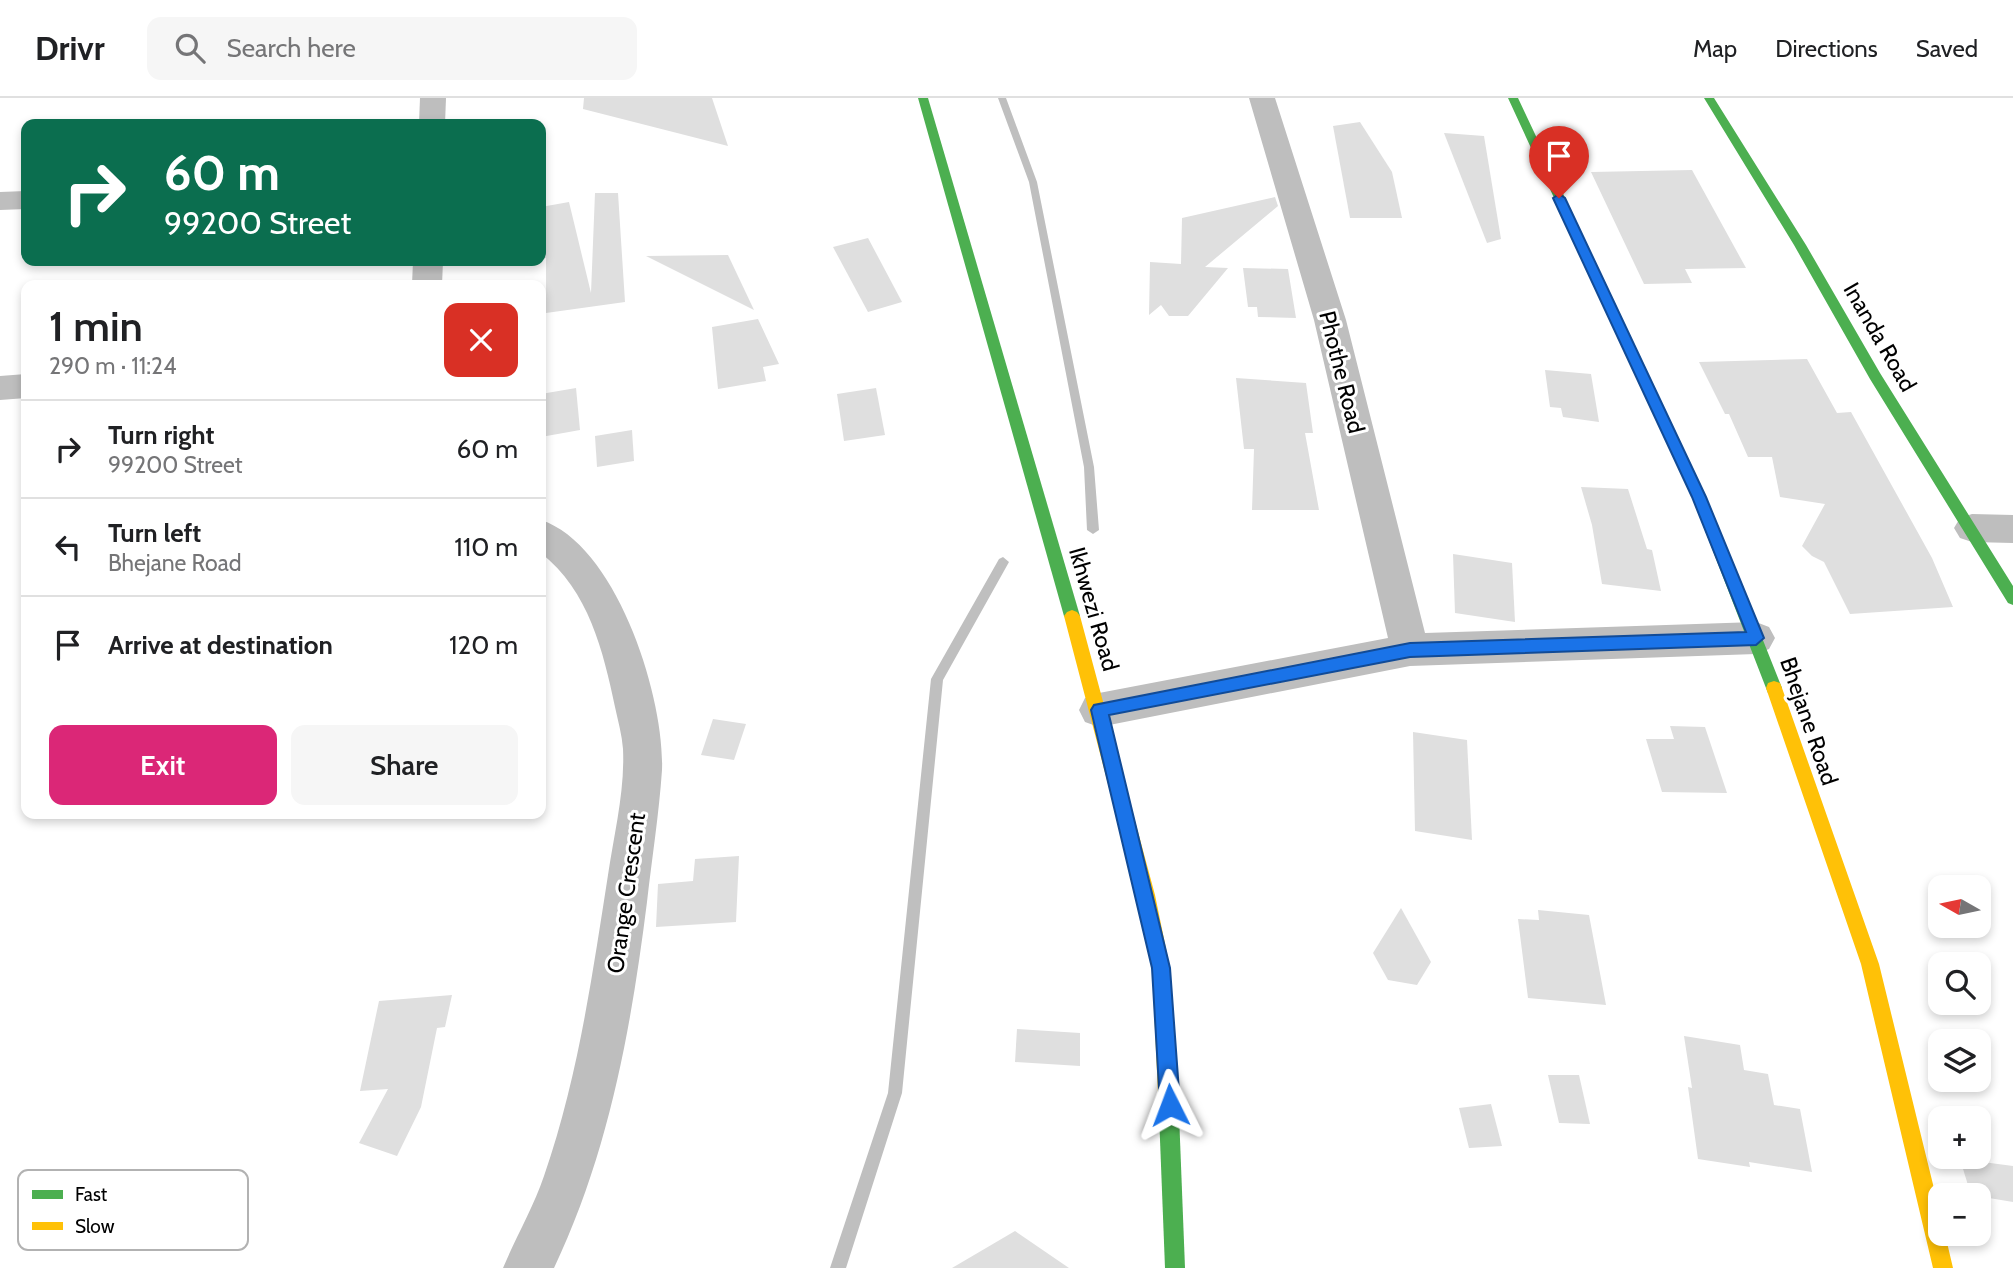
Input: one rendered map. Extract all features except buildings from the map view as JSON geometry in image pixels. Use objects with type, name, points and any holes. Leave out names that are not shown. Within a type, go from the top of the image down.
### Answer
[{"type":"street","points":[[432,119],[433,98]]},
{"type":"street","name":"Ikhwezi Road","points":[[923,98],[1100,710],[1161,968],[1171,1131],[1175,1268]]},
{"type":"street","name":"Phothe Road","points":[[1262,98],[1330,320],[1410,650]]},
{"type":"street","name":"Bhejane Road","points":[[1513,98],[1699,497],[1756,638],[1870,964],[1943,1268]]},
{"type":"street","name":"Inanda Road","points":[[1709,98],[1800,245],[1875,376],[1972,528],[2013,599]]},
{"type":"street","points":[[0,201],[21,200]]},
{"type":"street","points":[[0,388],[21,386]]},
{"type":"street","points":[[1972,528],[2013,529]]},
{"type":"street","name":"Orange Crescent","points":[[528,1268],[564,1190],[600,1060],[617,968],[643,751],[626,667],[612,622],[584,576],[556,544],[546,537]]},
{"type":"street","points":[[1100,710],[1410,650],[1756,638]]},
{"type":"waterway","points":[[1002,98],[1033,182],[1089,467],[1093,530]]},
{"type":"waterway","points":[[838,1268],[895,1093],[937,679],[1003,562]]},
{"type":"traffic: fast","points":[[923,98],[1072,616]]},
{"type":"traffic: fast","points":[[1513,98],[1699,497],[1774,688]]},
{"type":"traffic: fast","points":[[1709,98],[1800,245],[1875,376],[2013,599]]},
{"type":"traffic: fast","points":[[1169,1114],[1175,1268]]},
{"type":"traffic: slow","points":[[1072,616],[1146,895],[1161,968],[1169,1114]]},
{"type":"traffic: slow","points":[[1774,688],[1870,964],[1943,1268]]},
{"type":"route","points":[[1170,1105],[1161,968],[1146,895],[1100,710],[1410,650],[1756,638],[1699,497],[1559,198]]}]
